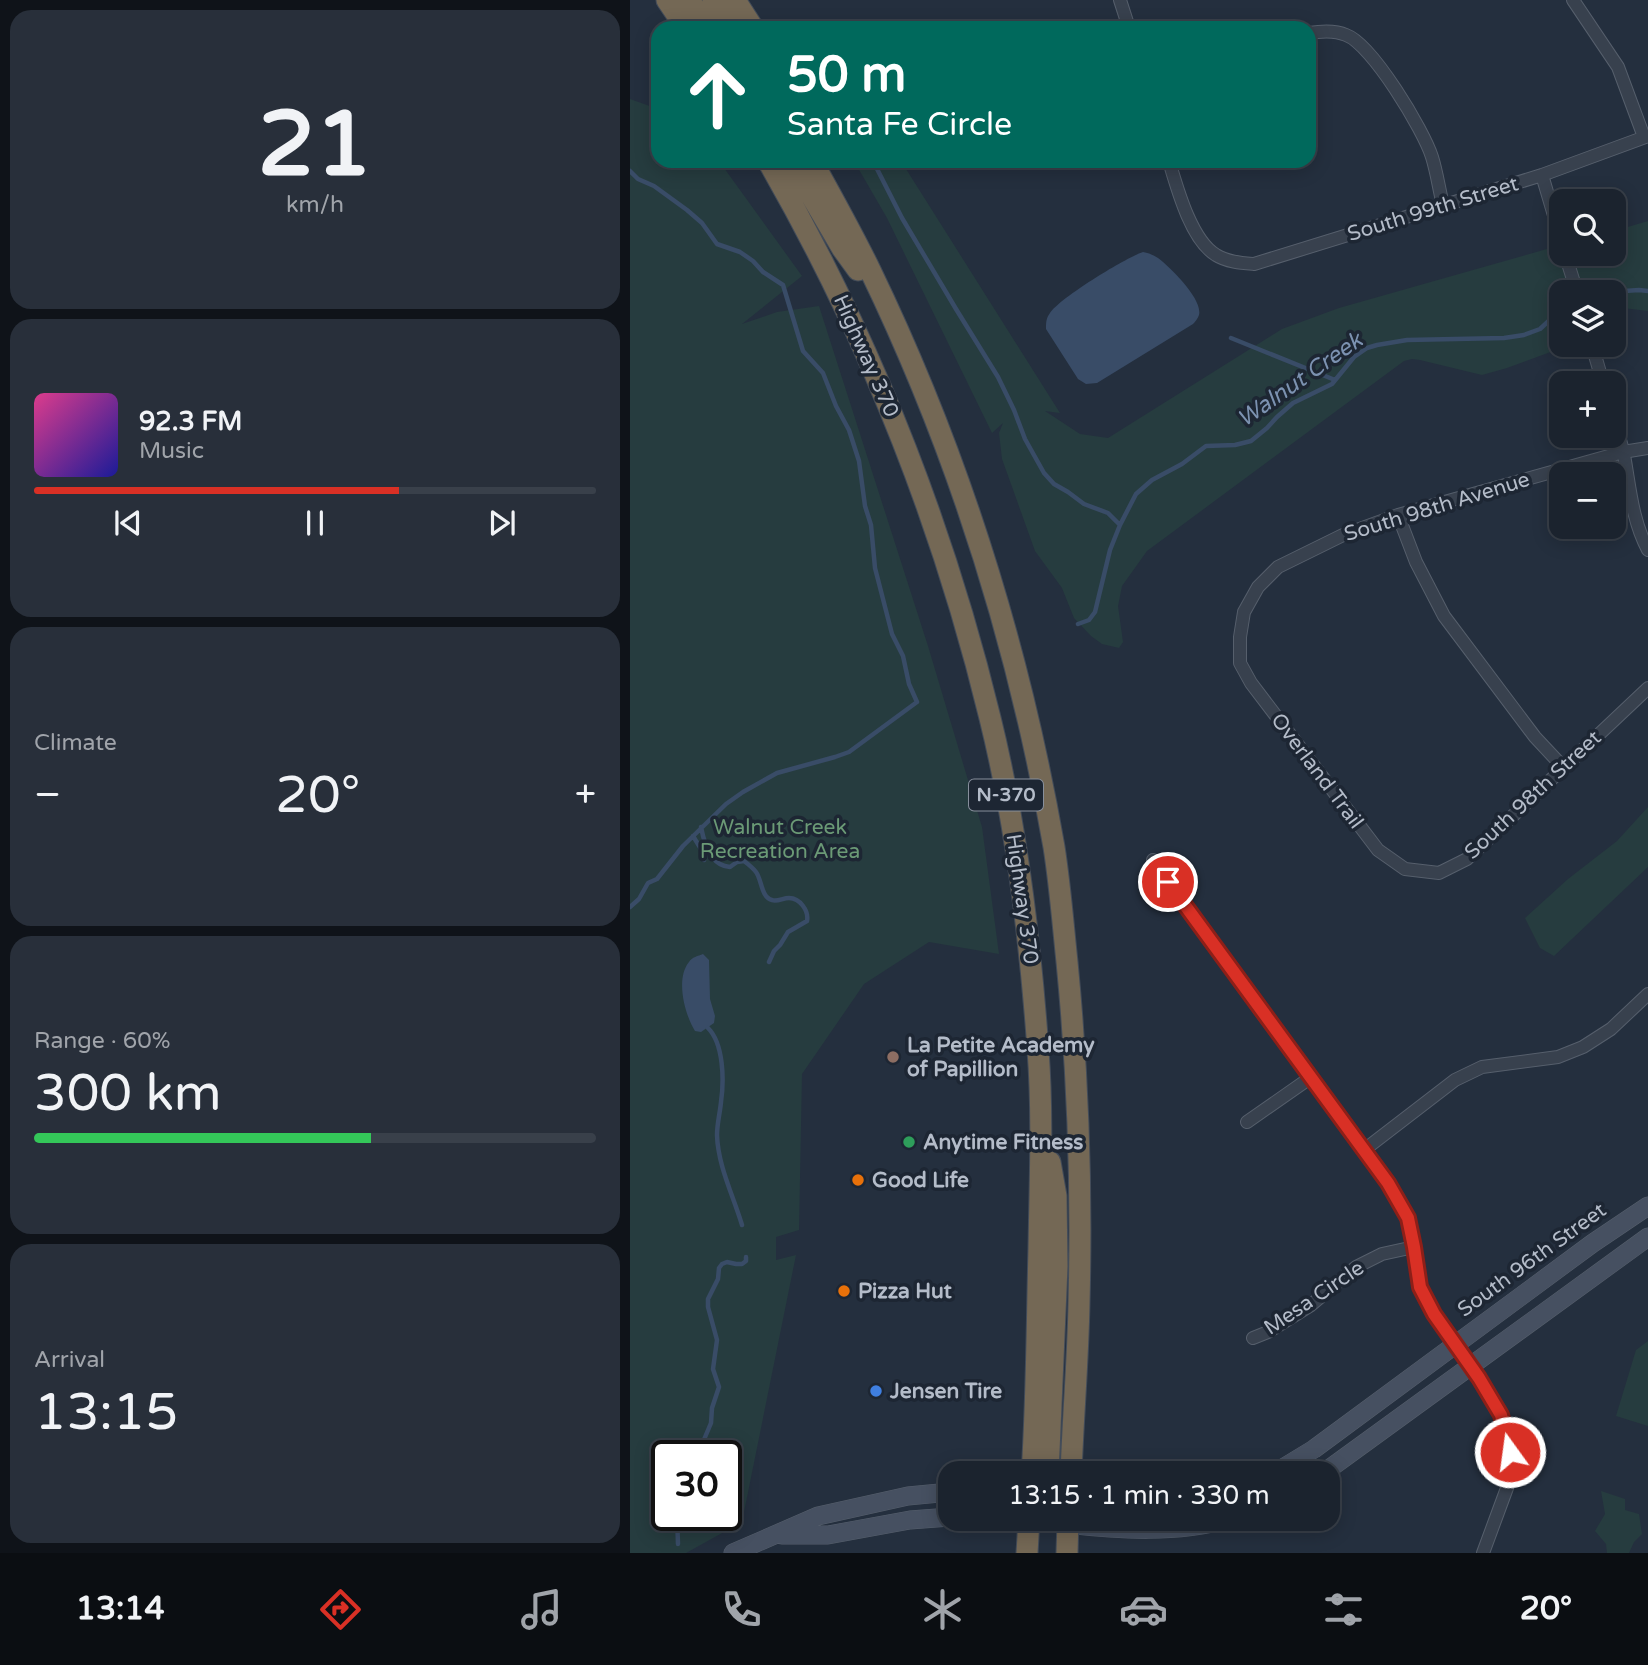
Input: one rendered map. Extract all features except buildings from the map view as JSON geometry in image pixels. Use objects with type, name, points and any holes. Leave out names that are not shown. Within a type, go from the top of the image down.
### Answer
[{"type":"highway","points":[[667,0],[681,21]]},
{"type":"highway","points":[[690,0],[704,21]]},
{"type":"highway","points":[[713,0],[727,21]]},
{"type":"highway","points":[[735,0],[748,21]]},
{"type":"highway","name":"Highway 370","points":[[772,168],[819,254],[881,388],[915,473],[962,615],[991,719],[1017,851],[1032,978],[1041,1111],[1032,1461]]},
{"type":"highway","points":[[795,168],[842,248],[890,315]]},
{"type":"highway","name":"Highway 370","points":[[816,168],[870,270],[890,315],[938,428],[986,564],[1027,716],[1054,849],[1071,1000],[1080,1170],[1079,1304],[1071,1461]]},
{"type":"highway","points":[[832,168],[870,270]]},
{"type":"highway","points":[[1041,1111],[1056,1196],[1056,1279],[1049,1461]]},
{"type":"highway","points":[[1027,1531],[1027,1553]]},
{"type":"highway","points":[[1067,1531],[1067,1553]]},
{"type":"main road","name":"South 96th Street","points":[[1294,1461],[1648,1206]]},
{"type":"main road","points":[[1340,1461],[1648,1237]]},
{"type":"main road","points":[[733,1553],[818,1516],[908,1496],[938,1493]]},
{"type":"main road","points":[[775,1535],[828,1535],[910,1520],[938,1518]]},
{"type":"street","points":[[1120,0],[1127,21]]},
{"type":"street","points":[[1573,0],[1618,67],[1646,137]]},
{"type":"street","points":[[1316,32],[1329,31],[1348,35],[1372,57],[1391,82],[1432,155],[1443,205]]},
{"type":"street","name":"South 99th Street","points":[[1171,168],[1193,229],[1203,244],[1216,255],[1233,262],[1254,264],[1542,175],[1646,137]]},
{"type":"street","points":[[1542,175],[1549,199]]},
{"type":"street","points":[[1622,448],[1633,511],[1640,536],[1648,550]]},
{"type":"street","name":"South 98th Avenue","points":[[1240,663],[1244,612],[1258,587],[1278,566],[1343,535],[1398,515],[1623,452],[1648,448]]},
{"type":"street","points":[[1398,515],[1416,562],[1444,616],[1535,737],[1563,768]]},
{"type":"street","name":"Overland Trail","points":[[1240,663],[1251,683],[1378,850],[1405,869]]},
{"type":"street","name":"South 98th Street","points":[[1405,869],[1439,873],[1467,859],[1648,688]]},
{"type":"street","points":[[1153,860],[1388,1183],[1408,1218],[1420,1287],[1434,1314],[1479,1378],[1501,1415],[1510,1452],[1507,1488],[1483,1553]]},
{"type":"street","points":[[1364,1150],[1455,1080],[1482,1067],[1558,1057],[1583,1047],[1611,1029],[1648,994]]},
{"type":"street","points":[[1247,1122],[1310,1078]]},
{"type":"street","name":"Mesa Circle","points":[[1253,1338],[1268,1332],[1311,1305],[1356,1267],[1382,1254],[1414,1247]]},
{"type":"green space","name":"Walnut Creek Recreation Area","points":[[630,99],[651,106],[651,168],[724,168],[802,276],[742,324],[777,312],[819,306],[928,646],[982,827],[999,954],[929,942],[864,984],[802,1074],[799,1230],[776,1237],[776,1260],[796,1255],[742,1522],[742,1440],[651,1440],[651,1531],[726,1531],[686,1553],[630,1553]]},
{"type":"green space","points":[[858,168],[905,168],[1060,413],[1045,411],[1080,434],[1108,438],[1282,329],[1339,308],[1549,248],[1549,266],[1626,266],[1626,227],[1648,221],[1648,311],[1626,308],[1626,280],[1549,280],[1549,353],[1482,375],[1420,360],[1404,361],[1147,551],[1122,586],[1118,606],[1123,642],[1119,648],[1102,644],[1074,618],[1062,588],[1035,551],[1002,459],[999,433],[1003,423],[992,433],[887,218]]},
{"type":"green space","points":[[1648,807],[1648,867],[1554,956],[1540,948],[1525,918],[1568,879],[1617,841]]},
{"type":"green space","points":[[1648,1341],[1648,1426],[1616,1416],[1636,1350]]},
{"type":"green space","points":[[1601,1491],[1625,1499],[1625,1510],[1639,1514],[1642,1534],[1629,1553],[1607,1553],[1606,1544],[1595,1531],[1605,1514]]},
{"type":"water","points":[[1143,252],[1158,258],[1170,268],[1191,292],[1199,308],[1199,316],[1193,324],[1097,383],[1086,384],[1078,379],[1046,329],[1048,317],[1056,306],[1093,279]]},
{"type":"water","points":[[703,954],[709,960],[710,999],[715,1016],[714,1023],[701,1032],[695,1031],[691,1024],[682,987],[689,962]]},
{"type":"waterway","points":[[877,168],[902,218],[998,377],[1025,439],[1044,473],[1054,484],[1084,504],[1108,513],[1120,525]]},
{"type":"waterway","points":[[630,171],[687,210],[702,223],[717,244],[740,252],[783,285],[803,351],[823,373],[849,430],[859,461],[865,506],[871,525],[875,568],[892,634],[903,656],[909,684],[917,702],[849,752],[777,773],[726,804],[683,846],[657,879],[648,883],[639,899],[630,907]]},
{"type":"waterway","name":"Walnut Creek","points":[[1626,291],[1648,291]]},
{"type":"waterway","name":"Walnut Creek","points":[[1078,624],[1089,620],[1095,612],[1110,550],[1120,525],[1136,494],[1152,480],[1182,464],[1206,446],[1235,445],[1251,441],[1293,403],[1332,384],[1354,357],[1367,348],[1407,340],[1504,338],[1524,335],[1540,329],[1549,321]]},
{"type":"waterway","points":[[1231,338],[1335,380]]},
{"type":"waterway","points":[[701,827],[706,846],[718,863],[730,867],[744,861],[756,872],[768,898],[776,901],[793,899],[805,909],[807,921],[788,932],[769,962]]},
{"type":"waterway","points":[[693,836],[704,860]]},
{"type":"waterway","points":[[708,1028],[717,1043],[722,1063],[718,1147],[742,1225]]},
{"type":"waterway","points":[[704,1440],[711,1423],[712,1408],[719,1387],[713,1369],[717,1340],[708,1299],[722,1264],[742,1264],[746,1257]]},
{"type":"waterway","points":[[678,1531],[678,1544]]},
{"type":"place","name":"La Petite Academy of Papillion","points":[[893,1057]]},
{"type":"place","name":"Anytime Fitness","points":[[909,1142]]},
{"type":"place","name":"Good Life","points":[[858,1180]]},
{"type":"place","name":"Pizza Hut","points":[[844,1291]]},
{"type":"place","name":"Jensen Tire","points":[[876,1391]]},
{"type":"route","points":[[1168,882],[1388,1183],[1408,1218],[1420,1287],[1434,1314],[1479,1378],[1501,1415],[1510,1452]]}]
